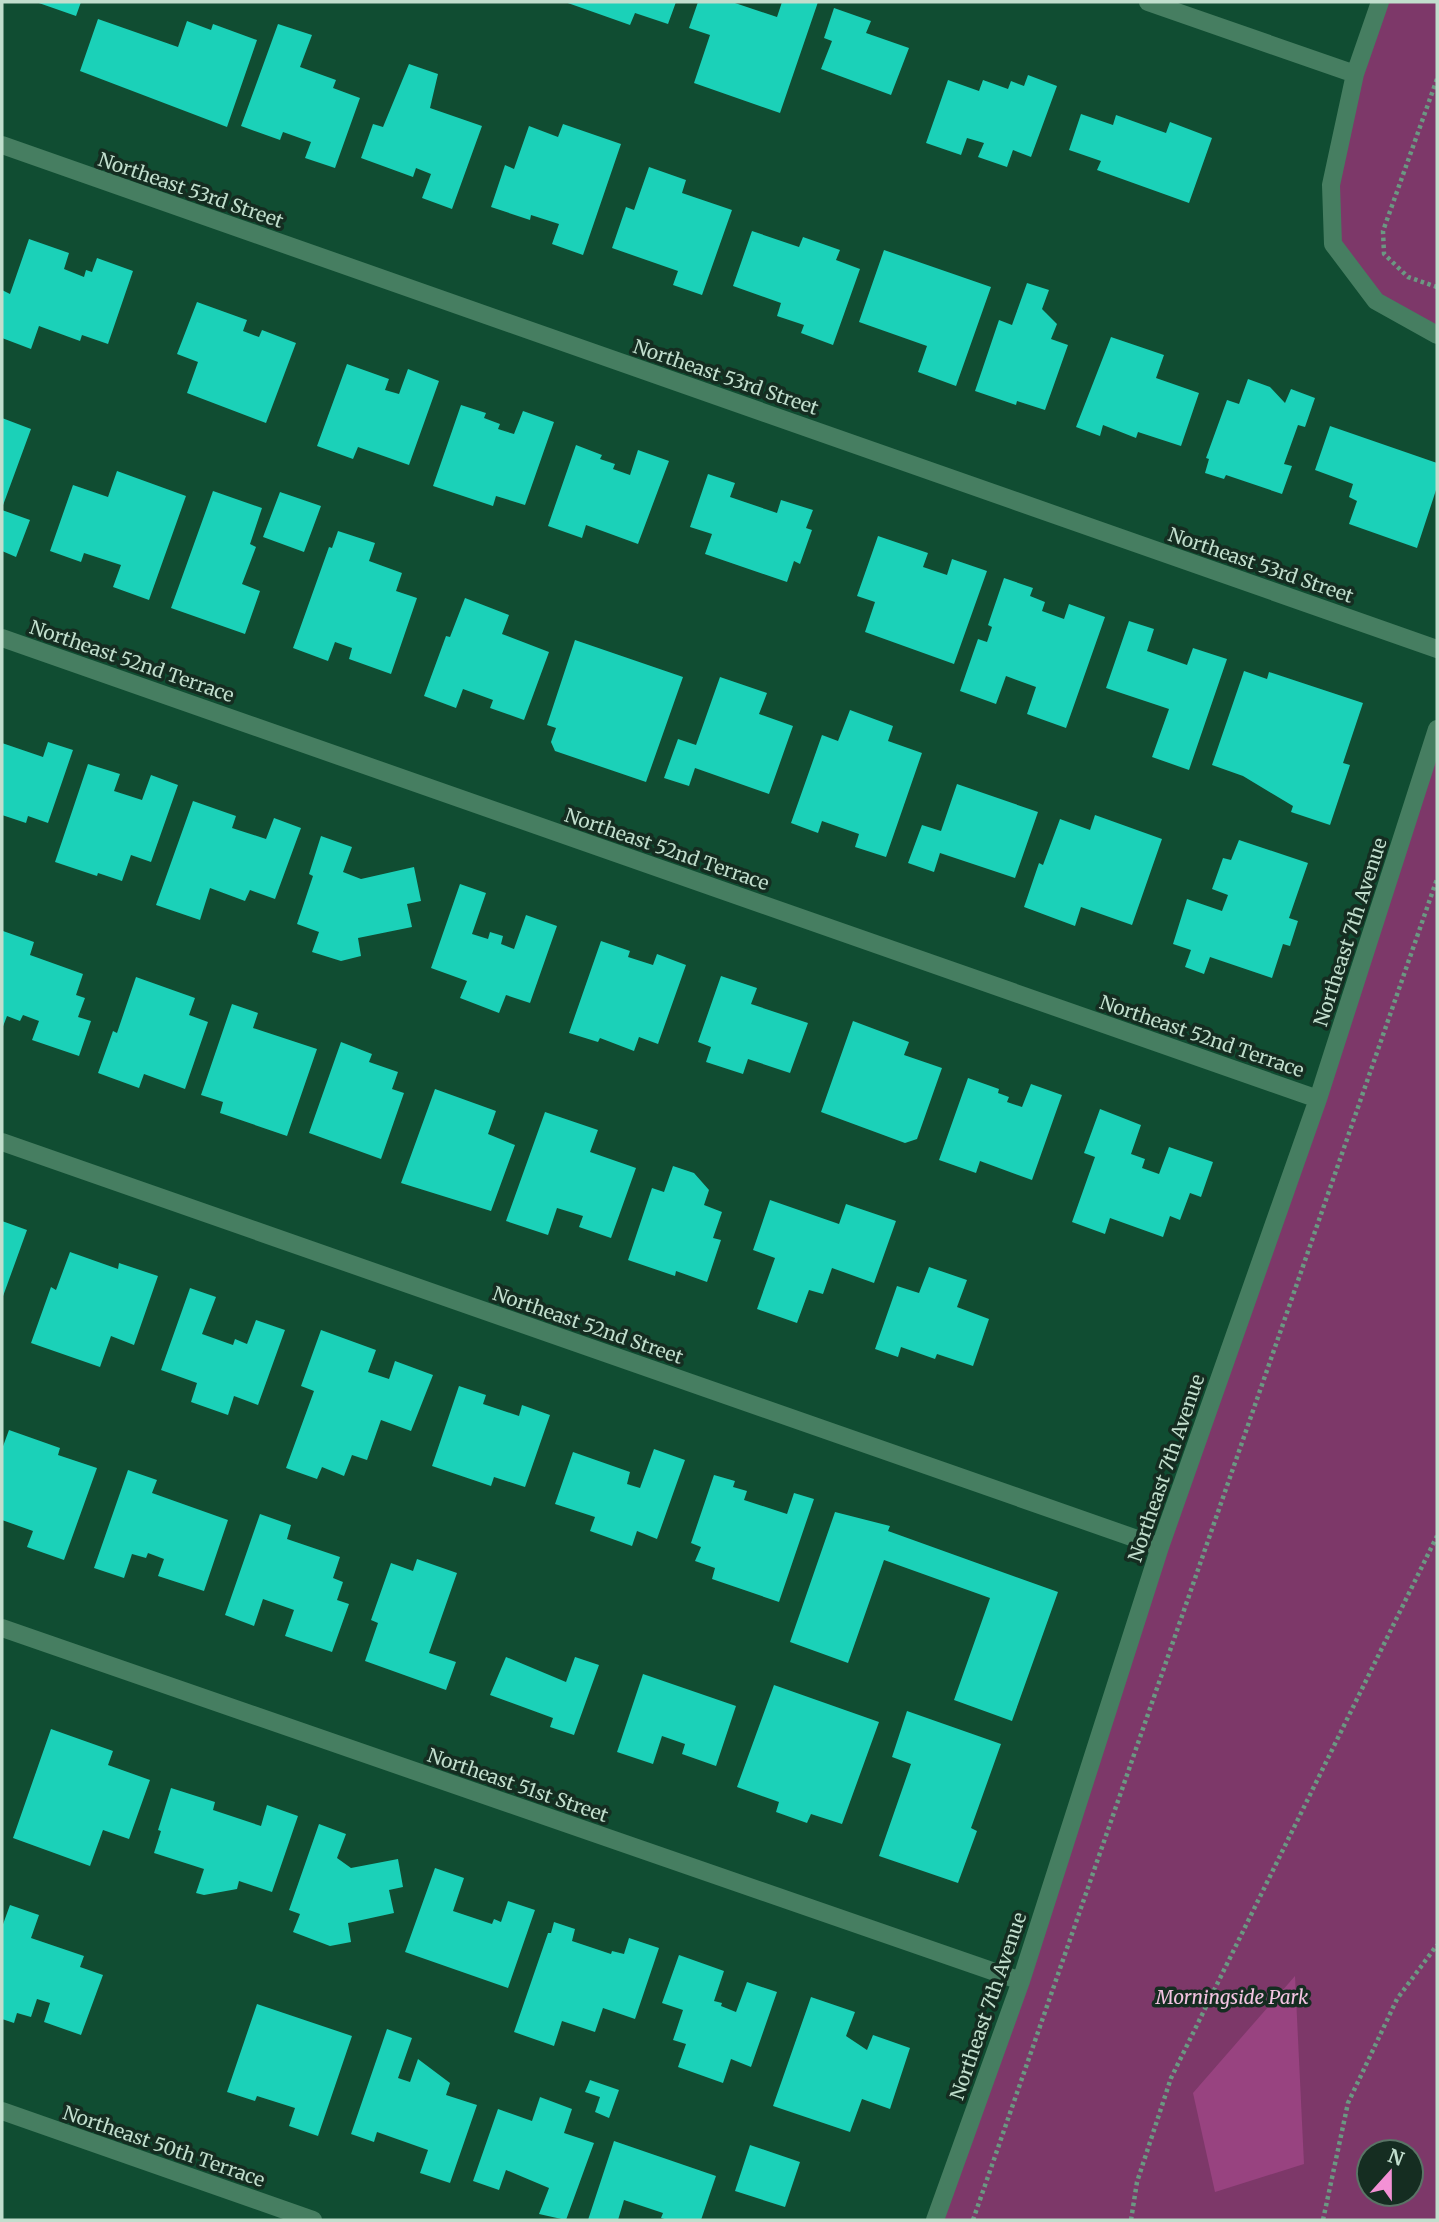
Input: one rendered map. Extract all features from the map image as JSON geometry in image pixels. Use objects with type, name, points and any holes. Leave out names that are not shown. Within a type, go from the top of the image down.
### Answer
[{"type":"street","points":[[1148,2],[1355,74]]},
{"type":"street","points":[[1380,2],[1355,74],[1331,185],[1333,244],[1376,301],[1437,335]]},
{"type":"street","name":"Northeast 53rd Street","points":[[2,145],[1437,649]]},
{"type":"street","name":"Northeast 52nd Terrace","points":[[2,638],[1318,1099]]},
{"type":"street","name":"Northeast 7th Avenue","points":[[935,2220],[1021,1981],[1160,1547],[1318,1099],[1437,729]]},
{"type":"street","name":"Northeast 52nd Street","points":[[2,1142],[1160,1547]]},
{"type":"street","name":"Northeast 51st Street","points":[[2,1628],[1021,1981]]},
{"type":"street","name":"Northeast 50th Terrace","points":[[2,2111],[313,2220]]},
{"type":"path","points":[[1437,79],[1383,231],[1384,254],[1408,277],[1437,287]]},
{"type":"path","points":[[973,2220],[1437,879]]},
{"type":"path","points":[[1131,2220],[1137,2182],[1171,2078],[1437,1536]]},
{"type":"path","points":[[1323,2220],[1348,2103],[1397,1999],[1437,1945]]},
{"type":"green space","points":[[1385,2],[1437,2],[1437,335],[1376,301],[1333,244],[1331,185]]},
{"type":"green space","name":"Morningside Park","points":[[1437,729],[1437,2220],[935,2220]]},
{"type":"shaded area","points":[[1295,1976],[1304,2164],[1215,2192],[1193,2093]]},
{"type":"building","points":[[36,2],[81,2],[76,16]]},
{"type":"building","points":[[565,2],[676,2],[668,24],[635,13],[630,25]]},
{"type":"building","points":[[698,2],[732,2],[777,17],[782,2],[818,2],[780,113],[694,83],[710,35],[689,28]]},
{"type":"building","points":[[834,8],[871,21],[866,33],[909,48],[891,95],[821,69],[832,41],[824,38]]},
{"type":"building","points":[[98,19],[178,47],[187,21],[211,30],[213,24],[257,40],[227,127],[80,71]]},
{"type":"building","points":[[278,24],[312,35],[300,67],[336,80],[333,88],[360,98],[335,168],[305,158],[311,142],[283,132],[280,140],[241,126]]},
{"type":"building","points":[[409,64],[438,74],[430,108],[482,126],[452,209],[422,198],[431,174],[416,168],[413,177],[361,158],[373,124],[383,127]]},
{"type":"building","points":[[1028,75],[1057,86],[1031,157],[1013,150],[1007,167],[978,157],[984,143],[967,138],[961,155],[926,143],[948,80],[979,91],[983,80],[1008,89],[1011,81],[1024,86]]},
{"type":"building","points":[[1081,114],[1113,125],[1116,115],[1166,133],[1170,122],[1212,138],[1189,203],[1097,170],[1101,161],[1069,150]]},
{"type":"building","points":[[563,124],[621,144],[583,255],[552,244],[559,224],[531,215],[530,220],[491,207],[505,165],[514,169],[529,126],[558,137]]},
{"type":"building","points":[[649,167],[686,180],[682,193],[732,210],[702,295],[673,285],[678,271],[612,248],[626,207],[634,210]]},
{"type":"building","points":[[752,231],[799,247],[803,237],[840,250],[836,260],[860,269],[833,345],[801,333],[804,325],[777,316],[781,303],[733,286]]},
{"type":"building","points":[[29,239],[69,253],[64,269],[84,277],[86,270],[92,272],[97,258],[133,271],[108,344],[82,335],[80,341],[39,326],[31,349],[2,338],[2,290],[10,294]]},
{"type":"building","points":[[884,250],[991,287],[956,386],[918,372],[927,346],[859,322]]},
{"type":"building","points":[[1027,283],[1049,290],[1042,309],[1057,324],[1051,339],[1068,345],[1045,410],[1017,401],[1016,405],[975,391],[999,320],[1012,325]]},
{"type":"building","points":[[197,302],[247,320],[243,331],[259,337],[262,330],[296,343],[266,423],[187,393],[198,362],[177,354]]},
{"type":"building","points":[[1111,337],[1164,355],[1156,378],[1199,393],[1181,446],[1138,432],[1136,438],[1103,425],[1100,436],[1076,427]]},
{"type":"building","points":[[347,364],[389,379],[385,390],[399,394],[408,369],[439,381],[409,465],[358,447],[353,459],[317,446]]},
{"type":"building","points":[[1248,379],[1270,387],[1285,403],[1291,389],[1315,398],[1305,427],[1298,425],[1284,464],[1292,466],[1282,494],[1226,475],[1224,479],[1205,473],[1209,459],[1206,458],[1227,400],[1239,404]]},
{"type":"building","points":[[461,405],[486,413],[484,418],[500,424],[498,429],[514,434],[523,411],[554,422],[525,505],[496,496],[493,506],[433,486]]},
{"type":"building","points":[[2,418],[31,429],[2,508]]},
{"type":"building","points":[[1330,426],[1437,463],[1437,487],[1417,548],[1349,524],[1357,501],[1349,497],[1353,484],[1315,470]]},
{"type":"building","points":[[576,445],[602,455],[600,459],[615,464],[613,469],[630,475],[638,450],[669,461],[638,544],[586,525],[582,538],[548,526]]},
{"type":"building","points":[[117,471],[186,496],[149,600],[113,587],[121,565],[84,553],[81,562],[50,551],[73,485],[108,497]]},
{"type":"building","points":[[708,474],[735,483],[730,497],[777,513],[781,500],[813,510],[806,528],[812,530],[800,564],[794,561],[787,582],[705,554],[712,534],[690,527]]},
{"type":"building","points":[[213,491],[262,508],[250,544],[256,547],[242,584],[260,591],[245,634],[171,608]]},
{"type":"building","points":[[280,492],[321,506],[304,552],[263,537]]},
{"type":"building","points":[[2,510],[30,520],[16,557],[2,551]]},
{"type":"building","points":[[338,531],[375,543],[369,561],[402,573],[396,591],[417,598],[391,674],[349,659],[352,648],[335,642],[328,661],[293,648],[329,547],[332,548]]},
{"type":"building","points":[[878,536],[928,553],[923,567],[947,575],[952,559],[987,571],[954,664],[865,632],[875,602],[857,596]]},
{"type":"building","points":[[1004,578],[1033,588],[1030,596],[1045,602],[1042,611],[1064,619],[1069,604],[1105,617],[1066,728],[1027,714],[1036,687],[1006,676],[996,704],[960,691],[978,639],[987,642],[992,627],[988,625]]},
{"type":"building","points":[[465,598],[509,615],[502,634],[549,652],[524,720],[490,708],[493,700],[463,689],[456,708],[424,696],[446,636],[450,637]]},
{"type":"building","points":[[1129,621],[1154,629],[1147,651],[1187,665],[1193,648],[1227,659],[1189,770],[1152,757],[1169,709],[1106,688]]},
{"type":"building","points":[[575,640],[683,677],[646,782],[555,751],[551,742],[556,728],[547,725]]},
{"type":"building","points":[[1244,671],[1267,679],[1269,672],[1363,703],[1343,763],[1350,765],[1330,825],[1291,812],[1293,806],[1243,776],[1212,765]]},
{"type":"building","points":[[720,677],[767,693],[759,714],[793,726],[769,794],[695,768],[689,786],[664,778],[678,739],[696,745]]},
{"type":"building","points":[[850,710],[893,726],[888,741],[922,753],[886,857],[855,847],[859,834],[822,821],[818,833],[791,823],[822,735],[838,741]]},
{"type":"building","points":[[48,742],[73,750],[48,823],[28,816],[26,823],[2,815],[2,743],[43,757]]},
{"type":"building","points":[[88,764],[120,774],[114,791],[142,800],[151,775],[178,785],[151,862],[131,855],[122,881],[55,862]]},
{"type":"building","points":[[957,784],[1038,812],[1015,878],[940,853],[934,872],[908,863],[922,825],[941,831]]},
{"type":"building","points":[[193,801],[236,816],[232,828],[266,839],[274,818],[301,828],[275,899],[250,890],[245,901],[210,888],[200,920],[156,905]]},
{"type":"building","points":[[1095,815],[1162,839],[1132,925],[1081,907],[1075,926],[1024,907],[1039,863],[1043,865],[1060,819],[1090,830]]},
{"type":"building","points":[[321,836],[352,847],[343,872],[361,879],[414,867],[421,901],[407,904],[412,927],[358,938],[361,956],[341,961],[312,952],[319,932],[297,924],[313,876],[309,874]]},
{"type":"building","points":[[1239,840],[1308,863],[1289,918],[1298,921],[1290,946],[1283,944],[1272,978],[1210,957],[1204,974],[1185,967],[1191,950],[1173,944],[1187,899],[1222,911],[1228,895],[1212,889],[1223,858],[1231,860]]},
{"type":"building","points":[[460,884],[486,893],[472,934],[488,939],[490,932],[503,936],[501,944],[514,949],[526,915],[557,926],[530,1003],[506,995],[499,1013],[460,998],[467,981],[431,968]]},
{"type":"building","points":[[3,931],[34,942],[30,955],[83,974],[76,995],[85,998],[78,1017],[91,1021],[79,1056],[32,1040],[39,1021],[23,1015],[20,1021],[7,1016],[2,1029]]},
{"type":"building","points":[[601,941],[630,951],[628,957],[653,965],[657,954],[686,965],[658,1044],[639,1037],[634,1051],[600,1038],[598,1042],[569,1033]]},
{"type":"building","points":[[721,976],[757,988],[751,1004],[808,1023],[790,1073],[748,1059],[743,1074],[706,1062],[711,1047],[698,1042]]},
{"type":"building","points":[[136,977],[195,998],[189,1015],[208,1022],[185,1089],[144,1074],[139,1088],[98,1073],[113,1031],[117,1033]]},
{"type":"building","points":[[232,1004],[258,1013],[253,1028],[317,1049],[287,1136],[220,1113],[223,1102],[201,1095]]},
{"type":"building","points":[[853,1021],[909,1042],[904,1055],[942,1068],[917,1139],[905,1143],[821,1112]]},
{"type":"building","points":[[341,1042],[372,1054],[369,1062],[398,1072],[392,1089],[404,1093],[381,1159],[309,1133]]},
{"type":"building","points":[[968,1078],[999,1089],[998,1093],[1009,1097],[1007,1102],[1022,1107],[1031,1084],[1062,1095],[1032,1180],[980,1161],[976,1173],[939,1160]]},
{"type":"building","points":[[435,1089],[496,1111],[488,1134],[515,1145],[491,1211],[401,1183]]},
{"type":"building","points":[[1100,1109],[1141,1125],[1131,1154],[1145,1159],[1142,1168],[1159,1174],[1169,1147],[1213,1162],[1201,1197],[1190,1193],[1180,1220],[1170,1216],[1163,1237],[1110,1218],[1105,1234],[1072,1222],[1095,1157],[1084,1153]]},
{"type":"building","points":[[545,1112],[598,1130],[590,1152],[636,1168],[611,1238],[579,1227],[583,1216],[557,1208],[548,1235],[506,1221]]},
{"type":"building","points":[[673,1166],[694,1173],[709,1190],[704,1205],[722,1212],[713,1238],[721,1240],[707,1282],[676,1271],[675,1276],[628,1260],[652,1188],[664,1192]]},
{"type":"building","points":[[770,1200],[839,1224],[846,1204],[896,1221],[874,1283],[832,1268],[823,1294],[809,1290],[797,1323],[757,1309],[775,1258],[753,1250]]},
{"type":"building","points":[[2,1221],[27,1230],[2,1299]]},
{"type":"building","points":[[70,1252],[118,1269],[119,1263],[158,1276],[134,1345],[111,1336],[100,1367],[31,1343],[51,1287],[56,1290]]},
{"type":"building","points":[[929,1267],[967,1280],[957,1307],[989,1319],[973,1366],[937,1354],[935,1359],[901,1347],[898,1357],[875,1349],[897,1286],[919,1293]]},
{"type":"building","points":[[190,1288],[216,1297],[202,1334],[233,1345],[235,1339],[247,1344],[256,1320],[285,1330],[258,1405],[234,1396],[228,1415],[191,1402],[197,1383],[161,1370]]},
{"type":"building","points":[[321,1330],[376,1350],[368,1372],[389,1379],[395,1361],[433,1375],[411,1431],[381,1420],[367,1460],[352,1455],[344,1476],[322,1467],[317,1479],[286,1468],[314,1391],[301,1386]]},
{"type":"building","points":[[459,1386],[486,1395],[483,1404],[519,1416],[522,1405],[550,1415],[525,1487],[494,1477],[491,1486],[432,1466]]},
{"type":"building","points":[[9,1430],[60,1448],[58,1455],[97,1468],[64,1560],[27,1547],[33,1531],[2,1520],[2,1449]]},
{"type":"building","points":[[654,1449],[685,1460],[657,1539],[637,1531],[632,1546],[590,1531],[595,1517],[555,1504],[573,1452],[630,1472],[627,1484],[640,1488]]},
{"type":"building","points":[[128,1470],[157,1480],[152,1493],[228,1520],[204,1591],[158,1576],[164,1559],[148,1553],[146,1558],[132,1554],[124,1578],[94,1568]]},
{"type":"building","points":[[714,1475],[735,1481],[733,1487],[747,1491],[744,1500],[787,1514],[794,1493],[814,1499],[779,1602],[712,1579],[715,1568],[695,1561],[701,1547],[691,1543]]},
{"type":"building","points":[[835,1512],[890,1526],[888,1531],[1058,1592],[1012,1721],[954,1700],[990,1598],[884,1560],[848,1663],[790,1642]]},
{"type":"building","points":[[260,1514],[291,1525],[287,1539],[340,1557],[333,1578],[343,1582],[337,1600],[349,1604],[332,1652],[285,1636],[294,1610],[263,1599],[254,1626],[225,1615]]},
{"type":"building","points":[[417,1559],[457,1573],[429,1653],[456,1662],[446,1690],[365,1661],[378,1623],[371,1620],[391,1563],[413,1571]]},
{"type":"building","points":[[506,1657],[566,1682],[575,1657],[599,1665],[574,1735],[550,1727],[553,1718],[490,1695]]},
{"type":"building","points":[[643,1674],[736,1706],[716,1766],[682,1754],[685,1744],[662,1736],[653,1764],[617,1752]]},
{"type":"building","points":[[774,1685],[879,1722],[842,1824],[811,1814],[807,1823],[776,1812],[779,1802],[737,1787]]},
{"type":"building","points":[[907,1711],[1001,1744],[971,1828],[977,1831],[958,1883],[879,1856],[911,1764],[892,1757]]},
{"type":"building","points":[[51,1729],[113,1751],[108,1765],[150,1780],[129,1839],[103,1830],[90,1866],[13,1838]]},
{"type":"building","points":[[171,1788],[215,1802],[213,1810],[261,1826],[267,1805],[298,1816],[272,1892],[239,1881],[237,1889],[204,1895],[196,1893],[204,1869],[154,1853]]},
{"type":"building","points":[[319,1824],[346,1834],[337,1858],[351,1868],[398,1859],[403,1887],[389,1890],[394,1913],[348,1923],[351,1942],[330,1946],[293,1932],[300,1914],[289,1910]]},
{"type":"building","points":[[435,1868],[464,1878],[453,1911],[492,1924],[494,1919],[501,1922],[508,1901],[535,1910],[508,1988],[405,1952]]},
{"type":"building","points":[[10,1905],[39,1915],[31,1938],[84,1956],[80,1967],[103,1975],[81,2035],[44,2022],[50,2003],[37,1999],[31,2017],[17,2013],[14,2023],[2,2019],[2,1927]]},
{"type":"building","points":[[554,1922],[575,1929],[572,1941],[611,1954],[612,1951],[624,1954],[629,1938],[659,1948],[635,2019],[603,2008],[595,2032],[562,2021],[554,2046],[514,2032]]},
{"type":"building","points":[[679,1955],[724,1971],[714,2001],[736,2012],[747,1982],[777,1992],[751,2067],[731,2059],[723,2083],[678,2067],[686,2044],[673,2040],[683,2010],[662,2003]]},
{"type":"building","points":[[811,1997],[855,2012],[846,2036],[867,2050],[873,2035],[910,2048],[890,2109],[862,2099],[850,2132],[773,2106]]},
{"type":"building","points":[[257,2004],[352,2036],[318,2136],[289,2126],[295,2108],[257,2096],[255,2101],[227,2092]]},
{"type":"building","points":[[387,2029],[412,2038],[398,2078],[410,2082],[418,2059],[450,2083],[446,2095],[477,2105],[450,2183],[420,2173],[428,2150],[377,2132],[374,2142],[351,2134]]},
{"type":"building","points":[[590,2080],[619,2090],[609,2118],[595,2112],[600,2097],[585,2092]]},
{"type":"building","points":[[540,2097],[572,2109],[564,2133],[594,2143],[566,2220],[539,2214],[549,2188],[506,2170],[499,2190],[473,2181],[498,2109],[532,2121]]},
{"type":"building","points":[[614,2141],[716,2176],[701,2220],[668,2220],[661,2218],[663,2213],[624,2200],[618,2220],[588,2220]]},
{"type":"building","points":[[750,2145],[800,2162],[785,2207],[735,2191]]}]
